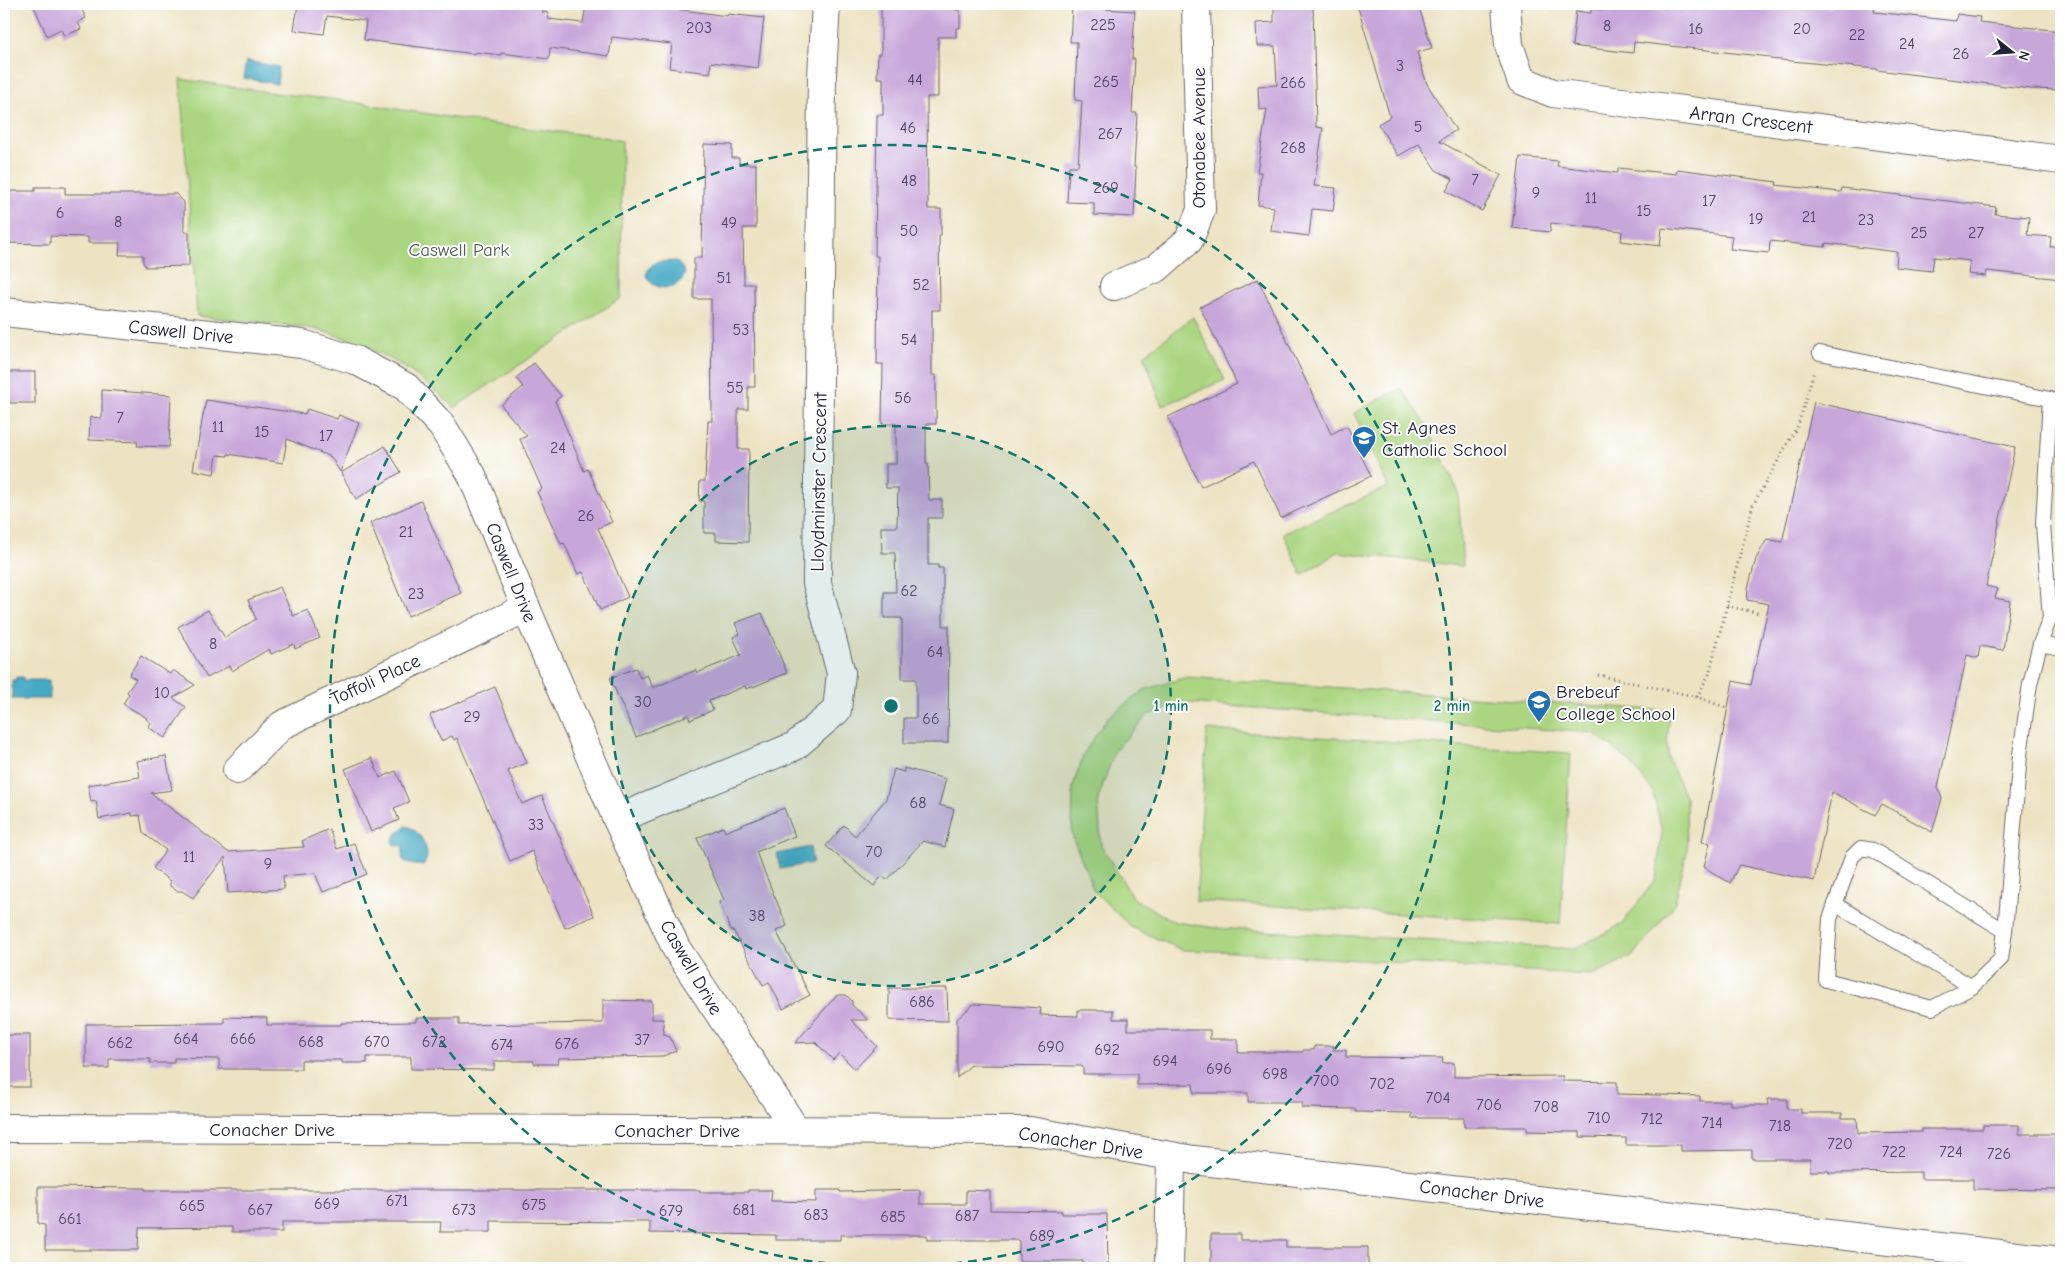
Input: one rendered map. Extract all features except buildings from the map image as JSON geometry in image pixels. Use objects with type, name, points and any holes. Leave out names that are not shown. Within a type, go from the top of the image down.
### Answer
[{"type":"street","name":"Lloydminster Crescent","points":[[617,819],[795,746],[837,710],[841,673],[817,583],[822,75],[826,4]]},
{"type":"street","name":"Otonabee Avenue","points":[[1114,286],[1156,268],[1190,240],[1201,210],[1196,4]]},
{"type":"street","name":"Arran Crescent","points":[[1506,4],[1509,45],[1521,80],[1553,93],[2061,160]]},
{"type":"street","name":"Caswell Drive","points":[[4,312],[302,344],[355,360],[406,387],[442,426],[472,475],[526,608],[617,819],[676,948],[796,1130]]},
{"type":"street","name":"Toffoli Place","points":[[237,770],[282,725],[526,608]]},
{"type":"street","name":"Conacher Drive","points":[[4,1128],[1030,1131],[1171,1157],[2061,1261]]},
{"type":"street","points":[[1169,1268],[1171,1157]]},
{"type":"lane","points":[[1820,353],[2050,398],[2043,524],[2050,618],[2040,644],[2030,684],[2020,755],[2005,931],[2001,959],[1972,987],[1932,1008],[1826,980],[1830,919],[1852,858],[1861,848],[1873,850],[2005,931]]},
{"type":"lane","points":[[2040,644],[2061,648]]},
{"type":"lane","points":[[1835,904],[1972,987]]},
{"type":"path","points":[[1697,697],[1710,674],[1753,505],[1798,425],[1820,353]]},
{"type":"path","points":[[1727,606],[1759,613]]},
{"type":"path","points":[[1598,675],[1697,697],[1727,708]]},
{"type":"green space","name":"Caswell Park","points":[[180,79],[622,141],[621,298],[454,408],[438,393],[405,368],[370,348],[351,340],[310,328],[197,316]]},
{"type":"green space","points":[[1193,317],[1225,380],[1162,406],[1144,355]]},
{"type":"green space","points":[[1401,388],[1426,424],[1458,491],[1463,566],[1338,552],[1302,575],[1283,533],[1388,487],[1354,413]]},
{"type":"green space","points":[[1187,677],[1670,711],[1667,743],[1669,760],[1686,798],[1687,853],[1674,905],[1634,955],[1592,975],[1182,950],[1131,927],[1094,891],[1072,835],[1073,786],[1084,753],[1107,718],[1144,690]],"holes":[[[1187,703],[1594,733],[1630,762],[1653,792],[1662,832],[1656,879],[1622,924],[1575,949],[1216,928],[1175,922],[1133,898],[1101,845],[1098,799],[1115,750],[1148,715]]]},
{"type":"green space","points":[[1207,730],[1571,753],[1560,924],[1196,901]]},
{"type":"water","points":[[246,61],[279,67],[277,84],[243,78]]},
{"type":"water","points":[[676,261],[685,273],[677,284],[666,288],[654,285],[649,281],[646,275],[651,266],[657,262]]},
{"type":"water","points":[[16,677],[23,677],[23,680],[49,680],[50,699],[12,699],[12,680],[16,680]]},
{"type":"water","points":[[406,826],[416,832],[424,842],[427,855],[423,865],[412,865],[402,859],[403,846],[394,845],[392,841],[398,832]]},
{"type":"water","points":[[810,847],[813,863],[780,869],[777,854]]},
{"type":"place","name":"St. Agnes Catholic School","points":[[1364,459]]},
{"type":"place","name":"Brebeuf College School","points":[[1539,723]]}]
